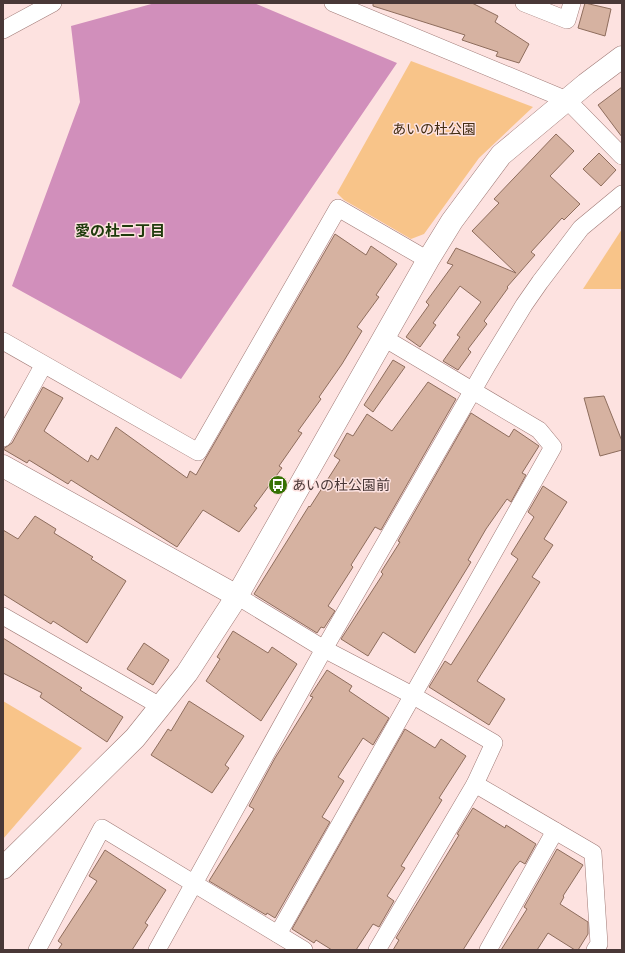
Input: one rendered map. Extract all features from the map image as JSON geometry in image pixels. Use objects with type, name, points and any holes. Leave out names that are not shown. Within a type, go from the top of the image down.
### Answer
[{"type":"street","points":[[3,30],[53,3]]},
{"type":"street","points":[[333,3],[566,100],[622,156]]},
{"type":"street","points":[[524,3],[566,20],[572,3]]},
{"type":"street","points":[[3,868],[135,738],[187,673],[237,596],[428,260],[452,221],[500,155],[566,100],[622,58]]},
{"type":"street","points":[[157,950],[324,649],[524,305],[559,256],[582,228],[622,194]]},
{"type":"street","points":[[3,341],[43,366],[198,452],[338,208],[428,260]]},
{"type":"street","points":[[278,934],[553,447],[539,430],[384,338]]},
{"type":"street","points":[[3,438],[43,366]]},
{"type":"street","points":[[3,466],[237,596],[324,649],[412,695],[494,743],[475,784],[377,950]]},
{"type":"street","points":[[3,616],[160,706]]},
{"type":"street","points":[[475,784],[593,853],[598,944],[595,950]]},
{"type":"street","points":[[37,950],[102,828],[304,950]]},
{"type":"street","points":[[488,950],[555,831]]},
{"type":"green space","name":"あいの杜公園","points":[[411,61],[533,107],[479,158],[424,234],[411,239],[344,200],[337,193]]},
{"type":"green space","points":[[622,229],[622,289],[583,289]]},
{"type":"green space","points":[[3,701],[82,748],[3,839]]},
{"type":"shaded area","points":[[155,3],[254,3],[397,63],[181,379],[12,286],[80,102],[71,26]]},
{"type":"building","points":[[373,3],[472,3],[498,16],[495,22],[529,44],[519,63],[496,56],[498,52],[462,40],[465,35],[373,6]]},
{"type":"building","points":[[585,3],[611,9],[605,36],[578,28]]},
{"type":"building","points":[[622,87],[622,137],[598,105]]},
{"type":"building","points":[[556,134],[574,151],[550,176],[580,204],[564,220],[562,218],[531,252],[535,255],[507,287],[508,288],[484,321],[487,324],[468,349],[471,352],[458,370],[443,361],[460,337],[457,335],[481,302],[460,286],[433,323],[436,325],[420,347],[406,337],[429,305],[426,302],[453,265],[447,263],[456,248],[516,273],[472,231],[499,203],[494,199]]},
{"type":"building","points":[[599,153],[616,170],[601,186],[583,169]]},
{"type":"building","points":[[335,234],[366,255],[371,246],[397,264],[376,295],[379,297],[357,327],[362,331],[342,364],[319,397],[321,399],[298,431],[302,433],[279,466],[282,468],[254,506],[257,508],[239,532],[203,510],[177,547],[71,480],[68,484],[29,460],[27,463],[3,449],[12,443],[43,387],[63,398],[44,431],[88,462],[91,455],[98,460],[116,427],[187,478],[190,471],[196,475]]},
{"type":"building","points":[[393,360],[405,367],[373,412],[364,405]]},
{"type":"building","points":[[428,382],[456,399],[381,530],[375,527],[351,565],[353,567],[328,606],[335,611],[324,628],[321,627],[317,633],[254,594],[309,506],[310,507],[340,460],[334,456],[347,433],[353,436],[367,414],[392,431]]},
{"type":"building","points":[[604,396],[622,441],[622,450],[600,456],[584,398]]},
{"type":"building","points":[[471,413],[509,437],[514,429],[539,446],[522,473],[526,475],[511,502],[507,499],[486,529],[468,560],[471,562],[415,653],[383,632],[368,656],[341,639],[383,574],[381,572],[400,542],[398,541]]},
{"type":"building","points":[[543,486],[567,502],[544,539],[553,545],[532,577],[540,582],[477,681],[505,699],[489,725],[429,687],[445,661],[451,665],[518,559],[511,554],[534,517],[528,512]]},
{"type":"building","points":[[35,516],[56,529],[54,533],[93,557],[91,559],[126,581],[87,643],[53,621],[51,624],[3,594],[3,530],[18,539]]},
{"type":"building","points":[[233,631],[268,653],[272,647],[297,664],[261,721],[206,681],[220,659],[217,657]]},
{"type":"building","points":[[3,638],[82,688],[80,690],[123,717],[107,742],[40,697],[42,693],[3,673]]},
{"type":"building","points":[[144,643],[169,660],[153,685],[127,669]]},
{"type":"building","points":[[327,670],[352,686],[349,691],[389,718],[373,745],[363,738],[338,777],[344,781],[322,817],[330,822],[275,918],[267,913],[266,915],[209,881],[254,809],[249,806],[275,758],[313,697],[310,696]]},
{"type":"building","points":[[189,701],[244,736],[225,765],[229,768],[212,793],[151,755],[168,729],[171,731]]},
{"type":"building","points":[[405,729],[435,748],[441,739],[466,756],[439,798],[442,800],[401,866],[405,868],[387,896],[394,901],[379,927],[373,924],[356,950],[332,950],[316,940],[314,943],[292,929]]},
{"type":"building","points":[[473,808],[505,828],[506,825],[536,844],[525,864],[520,861],[515,867],[463,950],[393,950],[399,940],[396,938],[459,835],[457,834]]},
{"type":"building","points":[[557,849],[583,865],[563,896],[564,897],[560,904],[588,922],[588,934],[578,950],[575,950],[548,933],[537,950],[501,950],[527,909],[524,907]]},
{"type":"building","points":[[105,850],[166,890],[145,923],[148,925],[132,950],[58,950],[62,944],[58,941],[97,881],[89,876]]},
{"type":"place","name":"あいの杜公園前","points":[[278,485]]},
{"type":"district","name":"愛の杜二丁目","points":[[120,231]]}]
